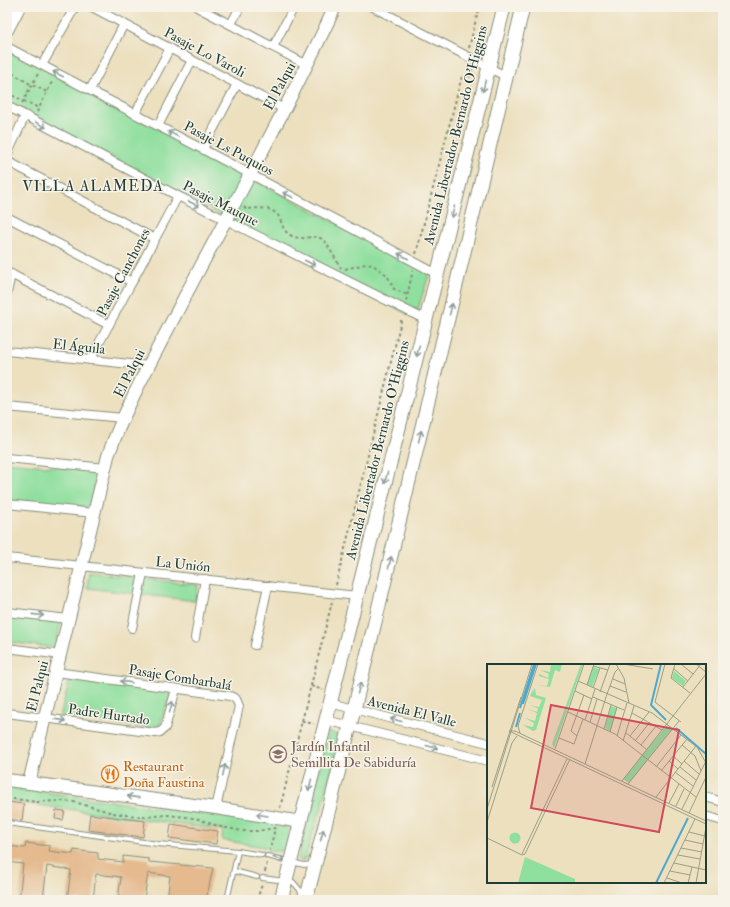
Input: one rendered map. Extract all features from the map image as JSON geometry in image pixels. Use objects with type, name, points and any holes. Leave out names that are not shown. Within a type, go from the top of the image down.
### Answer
[{"type":"main road","name":"Avenida Libertador Bernardo O'Higgins","points":[[281,900],[504,7]]},
{"type":"main road","points":[[306,900],[354,710],[523,7]]},
{"type":"main road","points":[[490,62],[511,60]]},
{"type":"street","points":[[7,30],[19,7]]},
{"type":"street","points":[[42,65],[75,7]]},
{"type":"street","name":"Pasaje Lo Varoli","points":[[92,7],[284,109]]},
{"type":"street","points":[[198,7],[307,65]]},
{"type":"street","points":[[230,24],[240,7]]},
{"type":"street","points":[[273,47],[294,7]]},
{"type":"street","name":"El Palqui","points":[[29,783],[110,449],[123,418],[149,366],[307,65],[335,7]]},
{"type":"street","points":[[373,7],[474,60],[490,62],[507,77]]},
{"type":"street","points":[[90,90],[124,24]]},
{"type":"street","name":"Pasaje Ls Puquios","points":[[7,47],[203,149],[437,274]]},
{"type":"street","points":[[135,114],[170,48]]},
{"type":"street","points":[[158,126],[192,60]]},
{"type":"street","points":[[203,149],[237,84]]},
{"type":"street","name":"Pasaje Mauque","points":[[7,106],[178,196],[426,320]]},
{"type":"street","points":[[7,155],[25,116]]},
{"type":"street","points":[[7,161],[155,238]]},
{"type":"street","name":"Pasaje Canchones","points":[[90,360],[178,196]]},
{"type":"street","points":[[7,217],[132,282]]},
{"type":"street","points":[[7,293],[9,273],[109,325]]},
{"type":"street","name":"El Águila","points":[[7,351],[149,366]]},
{"type":"street","points":[[7,407],[123,418]]},
{"type":"street","points":[[7,458],[105,468]]},
{"type":"street","points":[[7,504],[94,512]]},
{"type":"street","name":"La Unión","points":[[7,558],[357,596]]},
{"type":"street","points":[[132,628],[143,573]]},
{"type":"street","points":[[194,638],[205,579]]},
{"type":"street","points":[[255,645],[268,586]]},
{"type":"street","points":[[7,612],[68,619]]},
{"type":"street","points":[[7,648],[60,655]]},
{"type":"street","name":"Pasaje Combarbalá","points":[[56,672],[230,696],[236,699],[240,706],[216,808]]},
{"type":"street","name":"Padre Hurtado","points":[[7,713],[155,733],[160,732],[165,728],[176,689]]},
{"type":"street","name":"Avenida El Valle","points":[[330,703],[487,743]]},
{"type":"street","points":[[326,720],[487,761]]},
{"type":"street","points":[[7,780],[216,808],[276,823],[301,822]]},
{"type":"street","points":[[706,797],[723,802]]},
{"type":"street","points":[[706,816],[723,820]]},
{"type":"lane","points":[[7,823],[158,844],[262,855]]},
{"type":"lane","points":[[227,900],[238,852]]},
{"type":"lane","points":[[268,856],[304,865],[315,863]]},
{"type":"lane","points":[[234,872],[257,877]]},
{"type":"lane","points":[[262,878],[293,882],[300,890],[302,900]]},
{"type":"path","points":[[257,900],[334,594],[404,309],[414,262],[462,76],[469,78],[474,60],[475,53],[469,49],[479,7]]},
{"type":"path","points":[[17,111],[42,65]]},
{"type":"path","points":[[7,70],[47,92]]},
{"type":"path","points":[[33,120],[56,73]]},
{"type":"path","points":[[7,94],[39,108]]},
{"type":"path","points":[[235,202],[246,209],[262,208],[271,211],[280,218],[284,230],[297,239],[315,236],[321,238],[325,241],[328,248],[343,269],[351,269],[366,264],[373,265],[387,275],[394,289],[407,295]]},
{"type":"path","points":[[7,798],[37,802],[74,802],[113,813],[143,817],[167,815],[186,817],[243,831],[257,831],[276,823]]},
{"type":"green space","points":[[7,50],[430,272],[415,318],[7,101]]},
{"type":"green space","points":[[7,462],[98,471],[90,507],[7,500]]},
{"type":"green space","points":[[89,572],[198,585],[196,601],[87,588]]},
{"type":"green space","points":[[7,616],[61,622],[55,648],[7,642]]},
{"type":"green space","points":[[70,678],[171,692],[160,724],[152,728],[60,716]]},
{"type":"green space","points":[[328,732],[340,735],[322,808],[303,861],[298,859]]},
{"type":"green space","points":[[7,787],[286,825],[289,831],[289,839],[286,847],[281,851],[268,851],[269,848],[222,840],[223,830],[7,801]]},
{"type":"building","points":[[7,802],[24,804],[22,821],[7,819]]},
{"type":"building","points":[[56,810],[65,811],[63,820],[55,819]]},
{"type":"building","points":[[90,814],[145,821],[143,837],[88,830]]},
{"type":"building","points":[[171,824],[218,831],[216,844],[169,838]]},
{"type":"building","points":[[26,843],[50,846],[49,851],[73,854],[74,850],[98,853],[98,859],[123,862],[123,856],[149,859],[149,862],[213,868],[206,900],[167,900],[170,876],[148,873],[144,900],[118,900],[121,877],[96,874],[93,900],[67,900],[71,870],[47,866],[43,900],[19,900],[23,864],[7,862],[7,846],[25,848]]},
{"type":"place","name":"Jardín Infantil Semillita De Sabiduría","points":[[278,754]]},
{"type":"place","name":"Restaurant Doña Faustina","points":[[110,774]]},
{"type":"district","name":"VILLA ALAMEDA","points":[[93,186]]}]
